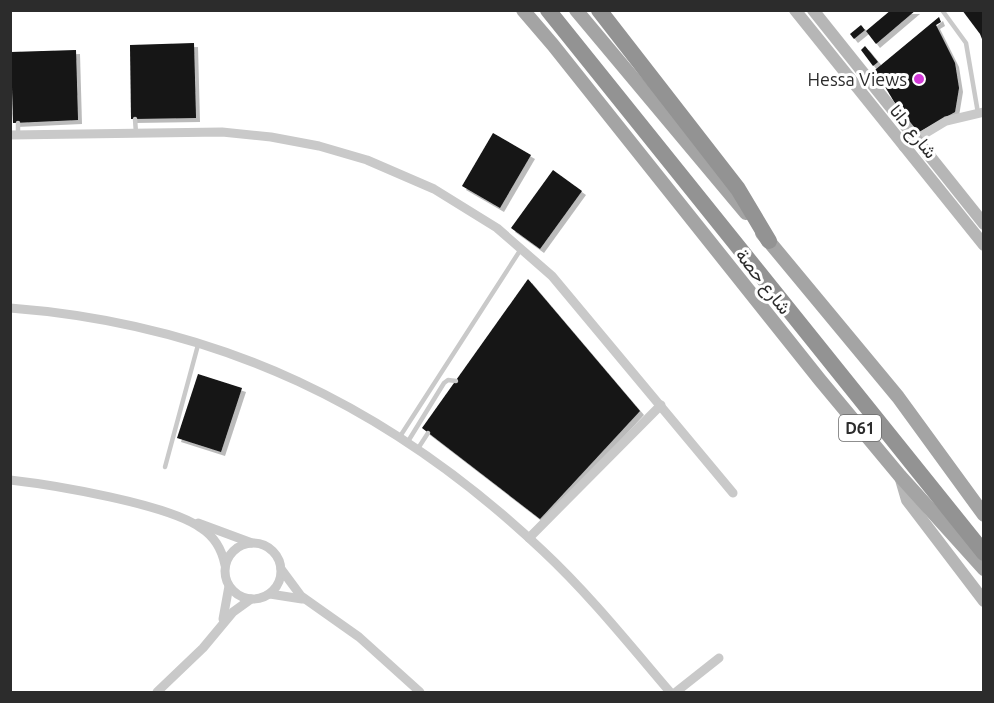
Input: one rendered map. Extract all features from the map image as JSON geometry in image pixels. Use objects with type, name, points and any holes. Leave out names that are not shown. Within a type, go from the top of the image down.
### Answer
[{"type":"highway","points":[[548,10],[984,553]]},
{"type":"highway","points":[[599,10],[738,189],[769,241]]},
{"type":"main road","name":"شارع حصة","points":[[523,10],[820,380],[900,476],[984,569]]},
{"type":"main road","name":"شارع حصة","points":[[576,10],[898,397],[984,514]]},
{"type":"street","name":"شارع دانا","points":[[795,10],[984,245]]},
{"type":"street","name":"شارع دانا","points":[[813,10],[984,224]]},
{"type":"street","points":[[903,147],[914,138],[946,121],[981,113]]},
{"type":"street","points":[[14,135],[246,134],[295,141],[343,152],[390,168],[434,189],[477,214],[522,248],[569,293],[733,493]]},
{"type":"street","points":[[10,308],[117,322],[198,342],[254,361],[337,398],[403,440],[470,488],[529,537],[584,592],[669,693]]},
{"type":"street","points":[[529,537],[661,405]]},
{"type":"street","points":[[900,476],[907,500],[984,601]]},
{"type":"street","points":[[10,480],[104,497],[220,529],[269,548],[278,557],[281,569],[295,590],[359,637],[420,693]]},
{"type":"street","points":[[187,520],[203,528],[215,541],[225,566],[229,586],[226,612],[219,628]]},
{"type":"street","points":[[225,566],[236,548],[252,543]]},
{"type":"street","points":[[270,594],[278,583],[281,569]]},
{"type":"street","points":[[229,586],[238,595],[251,599]]},
{"type":"street","points":[[157,693],[233,612],[251,599],[270,594],[289,595],[307,601]]},
{"type":"street","points":[[676,693],[719,658]]},
{"type":"lane","points":[[942,10],[966,43],[981,113]]},
{"type":"lane","points":[[135,119],[136,133]]},
{"type":"lane","points":[[14,135],[18,123]]},
{"type":"lane","points":[[403,440],[522,248]]},
{"type":"lane","points":[[165,466],[198,342]]},
{"type":"lane","points":[[403,440],[420,422],[444,382],[450,379],[456,381]]},
{"type":"lane","points":[[420,422],[427,422]]},
{"type":"lane","points":[[417,450],[428,433]]},
{"type":"building","points":[[891,10],[916,10],[876,44],[866,31]]},
{"type":"building","points":[[962,10],[984,10],[984,44],[980,34]]},
{"type":"building","name":"Hessa Views","points":[[939,17],[941,22],[936,25],[955,63],[959,88],[955,112],[914,135],[875,70]]},
{"type":"building","points":[[861,25],[865,30],[854,39],[850,34]]},
{"type":"building","points":[[194,43],[196,118],[131,119],[130,45]]},
{"type":"building","points":[[865,46],[878,62],[873,66],[861,50]]},
{"type":"building","points":[[76,50],[78,120],[13,123],[11,52]]},
{"type":"building","points":[[493,133],[531,155],[500,208],[462,186]]},
{"type":"building","points":[[553,170],[582,191],[540,249],[511,228]]},
{"type":"building","points":[[528,279],[640,411],[540,519],[422,428]]},
{"type":"building","points":[[198,374],[242,388],[221,452],[177,438]]},
{"type":"place","name":"Hessa Views","points":[[919,79]]}]
